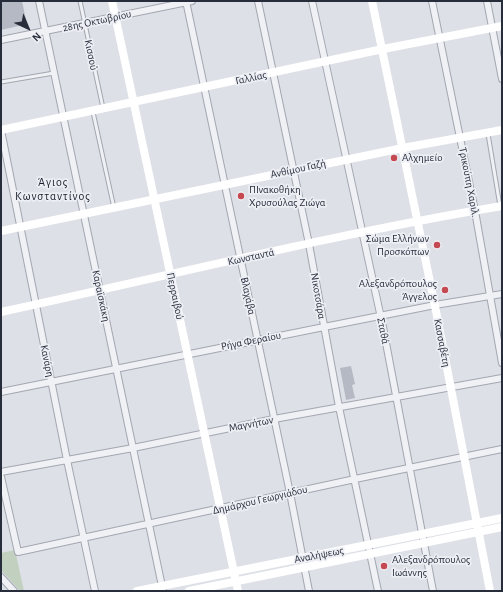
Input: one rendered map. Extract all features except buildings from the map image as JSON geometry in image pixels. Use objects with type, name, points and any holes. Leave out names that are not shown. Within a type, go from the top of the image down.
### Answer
[{"type":"street","name":"Καραϊσκάκη","points":[[39,1],[162,589]]},
{"type":"street","name":"Περραιβού","points":[[112,1],[238,591]]},
{"type":"street","name":"28ης Οκτωβρίου","points":[[1,40],[188,1]]},
{"type":"street","name":"Βλαχάβα","points":[[188,1],[309,591]]},
{"type":"street","name":"Νικοτσάρα","points":[[258,1],[308,244],[339,407],[378,591]]},
{"type":"street","name":"Σταθά","points":[[312,1],[363,233],[433,591]]},
{"type":"street","name":"Κασσαβέτη","points":[[372,1],[435,305],[490,591]]},
{"type":"street","name":"Τρικούπη Χαριλ.","points":[[432,1],[475,211],[502,363]]},
{"type":"street","points":[[487,1],[502,79]]},
{"type":"street","name":"Γαλλίας","points":[[1,130],[383,49],[502,26]]},
{"type":"street","name":"Κανάρη","points":[[1,130],[51,382],[95,591]]},
{"type":"street","name":"Ανθίμου Γαζή","points":[[1,231],[347,159],[502,130]]},
{"type":"street","name":"Κωνσταντά","points":[[1,312],[308,244],[501,206]]},
{"type":"street","name":"Ρήγα Φεραίου","points":[[1,392],[435,305],[502,294]]},
{"type":"street","name":"Μαγνήτων","points":[[1,472],[133,448],[274,419],[502,378]]},
{"type":"street","name":"Δημάρχου Γεωργιάδου","points":[[1,477],[18,552],[355,479],[502,449]]},
{"type":"street","name":"Αναλήψεως","points":[[137,591],[162,589],[234,572],[502,518]]},
{"type":"street","name":"Αναλήψεως","points":[[189,591],[502,527]]},
{"type":"street","points":[[1,577],[14,591]]},
{"type":"lane","name":"Κισσού","points":[[80,1],[103,108]]},
{"type":"lane","points":[[1,82],[54,73]]},
{"type":"lane","points":[[92,110],[114,208]]},
{"type":"lane","points":[[488,132],[501,206]]},
{"type":"green space","points":[[15,550],[24,591],[20,591],[1,570],[1,553]]},
{"type":"place","name":"Αλχημείο","points":[[394,158]]},
{"type":"place","name":"ΠΙνακοθήκη Χρυσούλας Ζιώγα","points":[[241,196]]},
{"type":"place","name":"Σώμα Ελλήνων Προσκόπων","points":[[437,245]]},
{"type":"place","name":"Αλεξανδρόπουλος Άγγελος","points":[[445,290]]},
{"type":"place","name":"Αλεξανδρόπουλος Ιωάννης","points":[[384,566]]},
{"type":"district","name":"Άγιος Κωνσταντίνος","points":[[53,189]]}]
